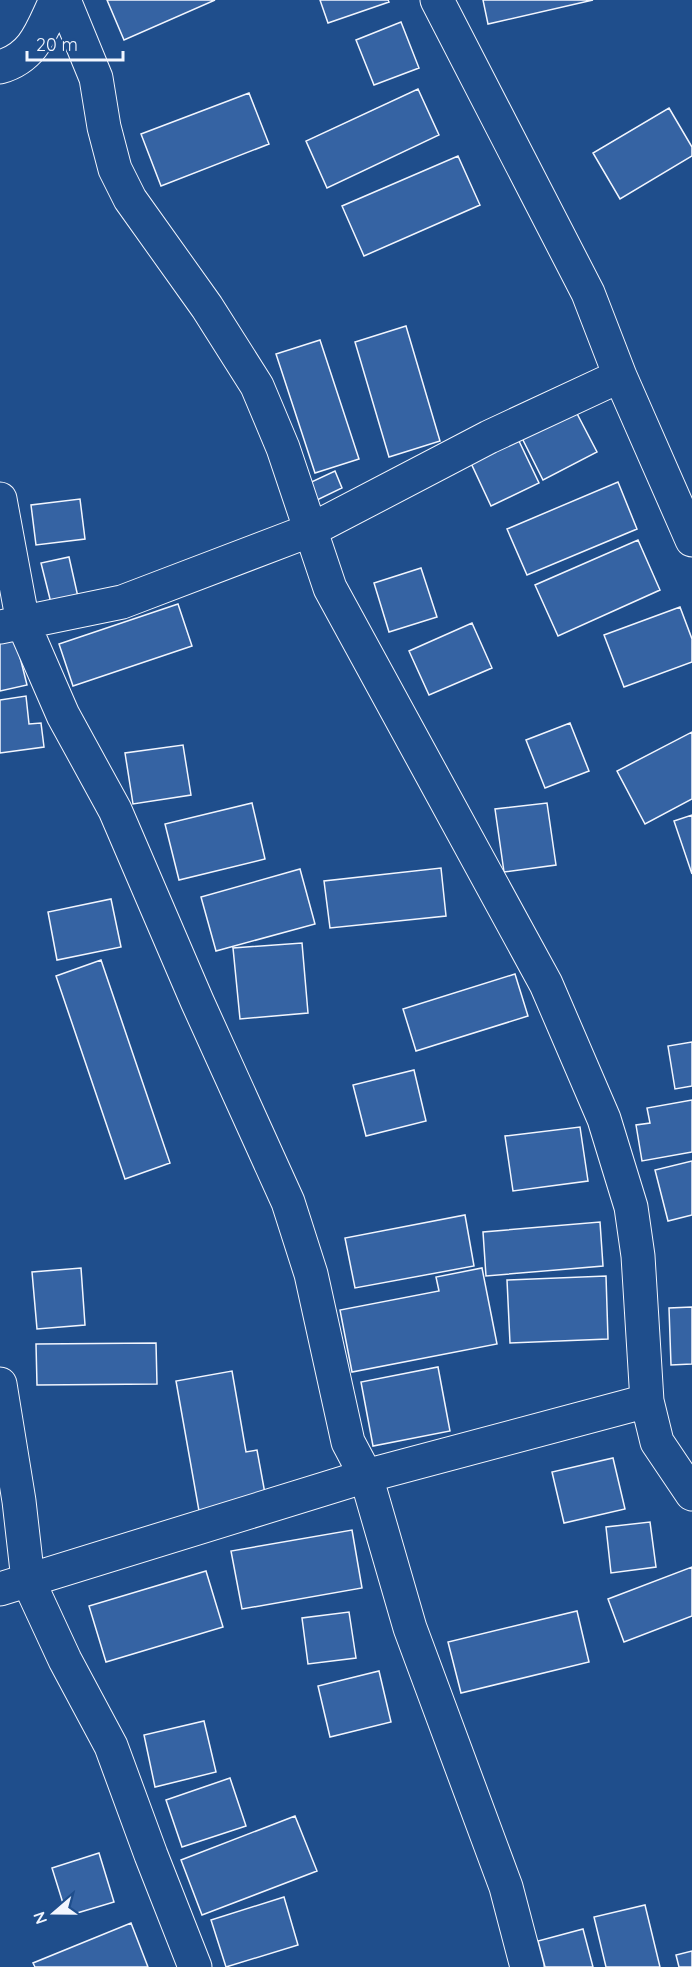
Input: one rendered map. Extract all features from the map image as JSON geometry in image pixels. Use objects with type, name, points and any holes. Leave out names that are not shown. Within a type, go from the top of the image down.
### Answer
[{"type":"street","points":[[0,67],[6,66],[32,50],[56,0]]},
{"type":"street","points":[[64,0],[96,78],[104,127],[115,169],[130,199],[207,306],[256,386],[284,448],[330,588],[546,984],[604,1119],[631,1207],[638,1256],[647,1401],[657,1442],[692,1494]]},
{"type":"street","points":[[437,0],[588,293],[620,376],[680,481],[692,540]]},
{"type":"street","points":[[12,625],[122,602],[311,530],[489,437],[620,376]]},
{"type":"street","points":[[0,499],[12,625],[115,810],[197,1001],[288,1202],[311,1274],[348,1442],[366,1476],[410,1628],[506,1887],[526,1967]]},
{"type":"street","points":[[0,1384],[19,1501],[14,1585],[65,1660],[111,1746],[195,1967]]},
{"type":"street","points":[[14,1585],[366,1476],[647,1401]]},
{"type":"building","points":[[107,0],[215,0],[124,40]]},
{"type":"building","points":[[320,0],[388,0],[389,2],[328,23]]},
{"type":"building","points":[[483,0],[593,0],[488,24]]},
{"type":"building","points":[[401,22],[419,68],[374,85],[356,40]]},
{"type":"building","points":[[418,89],[439,135],[327,188],[306,141]]},
{"type":"building","points":[[249,93],[269,144],[161,186],[141,134]]},
{"type":"building","points":[[669,108],[692,147],[692,156],[620,199],[593,153]]},
{"type":"building","points":[[458,156],[480,205],[364,256],[342,206]]},
{"type":"building","points":[[406,326],[440,441],[389,457],[355,342]]},
{"type":"building","points":[[320,340],[359,459],[315,473],[276,354]]},
{"type":"building","points":[[572,404],[597,452],[543,480],[519,432]]},
{"type":"building","points":[[518,439],[539,483],[491,506],[470,461]]},
{"type":"building","points":[[335,471],[342,488],[315,501],[307,484]]},
{"type":"building","points":[[618,482],[637,529],[527,575],[507,529]]},
{"type":"building","points":[[80,499],[85,539],[36,545],[31,505]]},
{"type":"building","points":[[638,540],[660,590],[558,636],[535,585]]},
{"type":"building","points":[[69,557],[78,597],[51,603],[41,563]]},
{"type":"building","points":[[421,568],[437,617],[389,632],[374,583]]},
{"type":"building","points":[[178,604],[192,646],[73,686],[59,644]]},
{"type":"building","points":[[680,607],[692,639],[692,662],[624,687],[604,635]]},
{"type":"building","points":[[472,623],[492,668],[429,695],[409,651]]},
{"type":"building","points":[[14,633],[27,685],[0,691],[0,636]]},
{"type":"building","points":[[26,696],[29,724],[41,723],[44,747],[0,753],[0,700]]},
{"type":"building","points":[[570,723],[589,771],[545,788],[526,740]]},
{"type":"building","points":[[692,732],[692,799],[645,824],[617,771]]},
{"type":"building","points":[[183,745],[191,795],[133,804],[125,753]]},
{"type":"building","points":[[252,803],[265,859],[179,880],[165,824]]},
{"type":"building","points":[[547,803],[556,865],[504,872],[495,809]]},
{"type":"building","points":[[692,815],[692,874],[674,821]]},
{"type":"building","points":[[441,868],[446,916],[330,928],[324,881]]},
{"type":"building","points":[[300,869],[315,924],[216,951],[201,897]]},
{"type":"building","points":[[111,899],[121,947],[57,960],[48,912]]},
{"type":"building","points":[[302,943],[308,1013],[240,1019],[233,948]]},
{"type":"building","points":[[101,960],[170,1163],[125,1179],[56,976]]},
{"type":"building","points":[[515,974],[528,1016],[416,1051],[403,1009]]},
{"type":"building","points":[[692,1042],[692,1086],[675,1089],[668,1046]]},
{"type":"building","points":[[414,1070],[426,1121],[366,1136],[353,1085]]},
{"type":"building","points":[[692,1100],[692,1152],[642,1161],[636,1125],[650,1123],[647,1108]]},
{"type":"building","points":[[580,1127],[588,1181],[513,1191],[505,1136]]},
{"type":"building","points":[[692,1161],[692,1215],[668,1221],[655,1170]]},
{"type":"building","points":[[465,1215],[474,1266],[355,1288],[345,1238]]},
{"type":"building","points":[[600,1222],[603,1266],[486,1276],[483,1232]]},
{"type":"building","points":[[81,1268],[85,1325],[37,1329],[32,1272]]},
{"type":"building","points":[[482,1268],[497,1344],[352,1372],[340,1310],[439,1291],[436,1277]]},
{"type":"building","points":[[606,1276],[608,1339],[510,1343],[507,1280]]},
{"type":"building","points":[[692,1307],[692,1364],[671,1365],[669,1308]]},
{"type":"building","points":[[156,1343],[157,1384],[37,1385],[36,1344]]},
{"type":"building","points":[[438,1367],[450,1431],[373,1446],[361,1382]]},
{"type":"building","points":[[232,1371],[246,1452],[257,1450],[266,1499],[199,1511],[176,1381]]},
{"type":"building","points":[[613,1458],[625,1509],[564,1523],[552,1472]]},
{"type":"building","points":[[650,1522],[656,1567],[611,1573],[606,1527]]},
{"type":"building","points":[[352,1530],[362,1588],[242,1609],[231,1551]]},
{"type":"building","points":[[692,1567],[692,1616],[624,1642],[608,1599]]},
{"type":"building","points":[[206,1571],[223,1627],[106,1662],[89,1606]]},
{"type":"building","points":[[577,1611],[589,1662],[461,1693],[448,1642]]},
{"type":"building","points":[[349,1612],[356,1658],[308,1664],[302,1618]]},
{"type":"building","points":[[379,1671],[391,1722],[330,1737],[318,1686]]},
{"type":"building","points":[[204,1721],[216,1772],[155,1787],[144,1735]]},
{"type":"building","points":[[230,1778],[246,1826],[182,1847],[166,1800]]},
{"type":"building","points":[[295,1816],[317,1871],[202,1915],[181,1860]]},
{"type":"building","points":[[99,1853],[114,1902],[67,1916],[52,1868]]},
{"type":"building","points":[[284,1897],[298,1945],[226,1967],[211,1920]]},
{"type":"building","points":[[645,1905],[660,1967],[606,1967],[594,1917]]},
{"type":"building","points":[[131,1923],[148,1967],[35,1967],[33,1963]]},
{"type":"building","points":[[583,1929],[593,1967],[545,1967],[538,1941]]},
{"type":"building","points":[[692,1951],[692,1967],[679,1967],[676,1955]]}]
